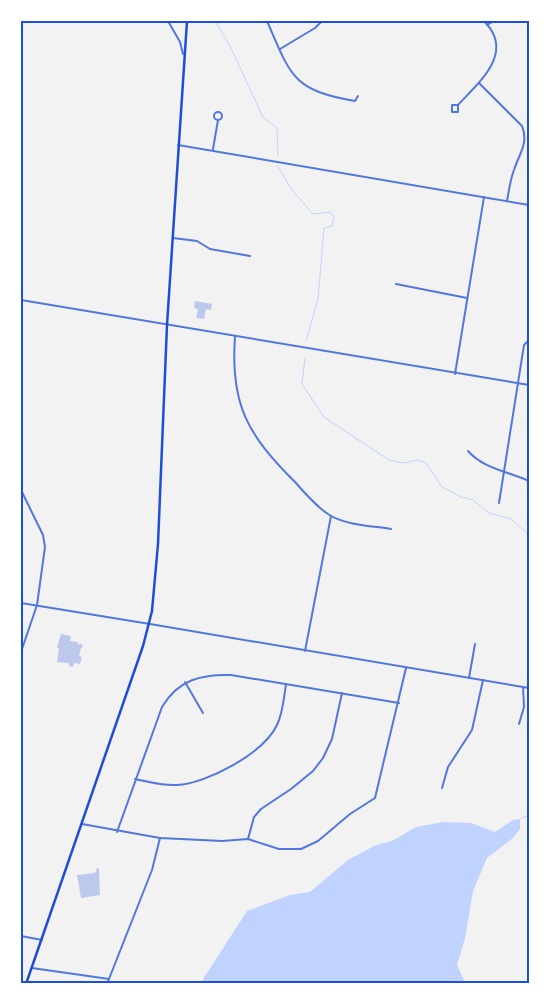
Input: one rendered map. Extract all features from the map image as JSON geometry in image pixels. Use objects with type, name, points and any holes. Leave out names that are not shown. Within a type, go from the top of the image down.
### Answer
[{"type":"main road","points":[[26,984],[150,624],[158,544],[167,325],[187,21]]},
{"type":"street","points":[[168,21],[180,42],[184,54]]},
{"type":"street","points":[[268,21],[289,70],[304,86],[332,97],[355,101],[358,96]]},
{"type":"street","points":[[280,49],[315,28],[322,21]]},
{"type":"street","points":[[458,105],[490,70],[495,58],[493,38],[484,21]]},
{"type":"street","points":[[487,25],[494,21]]},
{"type":"street","points":[[479,83],[522,126],[525,132],[525,143],[514,169],[507,201]]},
{"type":"street","points":[[213,149],[218,120]]},
{"type":"street","points":[[178,145],[213,149],[529,205]]},
{"type":"street","points":[[455,374],[484,197]]},
{"type":"street","points":[[173,238],[197,241],[210,249],[250,256]]},
{"type":"street","points":[[396,284],[467,298]]},
{"type":"street","points":[[21,300],[529,385]]},
{"type":"street","points":[[235,336],[234,377],[241,406],[254,435],[281,468],[331,516],[391,529]]},
{"type":"street","points":[[499,503],[524,345],[529,340]]},
{"type":"street","points":[[468,451],[475,459],[529,481]]},
{"type":"street","points":[[21,490],[45,541],[37,605],[21,652]]},
{"type":"street","points":[[305,651],[331,516]]},
{"type":"street","points":[[21,603],[529,688]]},
{"type":"street","points":[[469,678],[475,644]]},
{"type":"street","points":[[82,824],[117,832],[160,838],[222,841],[248,839],[279,849],[301,849],[318,841],[350,814],[376,798],[406,668]]},
{"type":"street","points":[[117,832],[162,707],[173,691],[185,682],[205,675],[216,675],[342,692],[399,703]]},
{"type":"street","points":[[442,788],[448,767],[472,730],[483,680]]},
{"type":"street","points":[[185,682],[203,713]]},
{"type":"street","points":[[135,779],[165,785],[184,784],[204,780],[223,771],[257,747],[277,725],[286,684]]},
{"type":"street","points":[[519,724],[524,707],[523,687]]},
{"type":"street","points":[[248,839],[251,825],[260,810],[291,789],[312,771],[323,758],[332,739],[342,692]]},
{"type":"street","points":[[107,984],[152,870],[160,838]]},
{"type":"street","points":[[21,936],[42,940]]},
{"type":"street","points":[[32,968],[109,979]]},
{"type":"water","points":[[520,819],[520,829],[513,838],[487,858],[473,891],[465,938],[457,965],[466,984],[200,984],[247,911],[290,895],[310,892],[348,860],[374,846],[394,840],[416,827],[443,822],[471,823],[495,832],[513,820]]},
{"type":"building","points":[[195,301],[212,304],[211,310],[206,309],[204,319],[196,318],[198,310],[194,307]]},
{"type":"building","points":[[61,634],[71,636],[70,641],[78,642],[78,645],[81,643],[83,647],[79,656],[82,657],[80,664],[74,663],[73,667],[69,666],[69,663],[57,662],[59,648],[57,648]]},
{"type":"building","points":[[97,868],[99,869],[100,895],[81,898],[77,875],[95,873]]},
{"type":"waterway","points":[[215,21],[230,46],[263,117],[277,128],[278,155]]},
{"type":"waterway","points":[[277,165],[292,190],[313,214],[330,212],[334,217],[332,226],[324,228],[318,299],[306,341]]},
{"type":"waterway","points":[[305,358],[302,384],[324,417],[389,460],[403,463],[418,460],[426,463],[442,487],[461,497],[473,500],[489,513],[511,519],[529,535]]},
{"type":"waterway","points":[[520,819],[529,815]]}]
